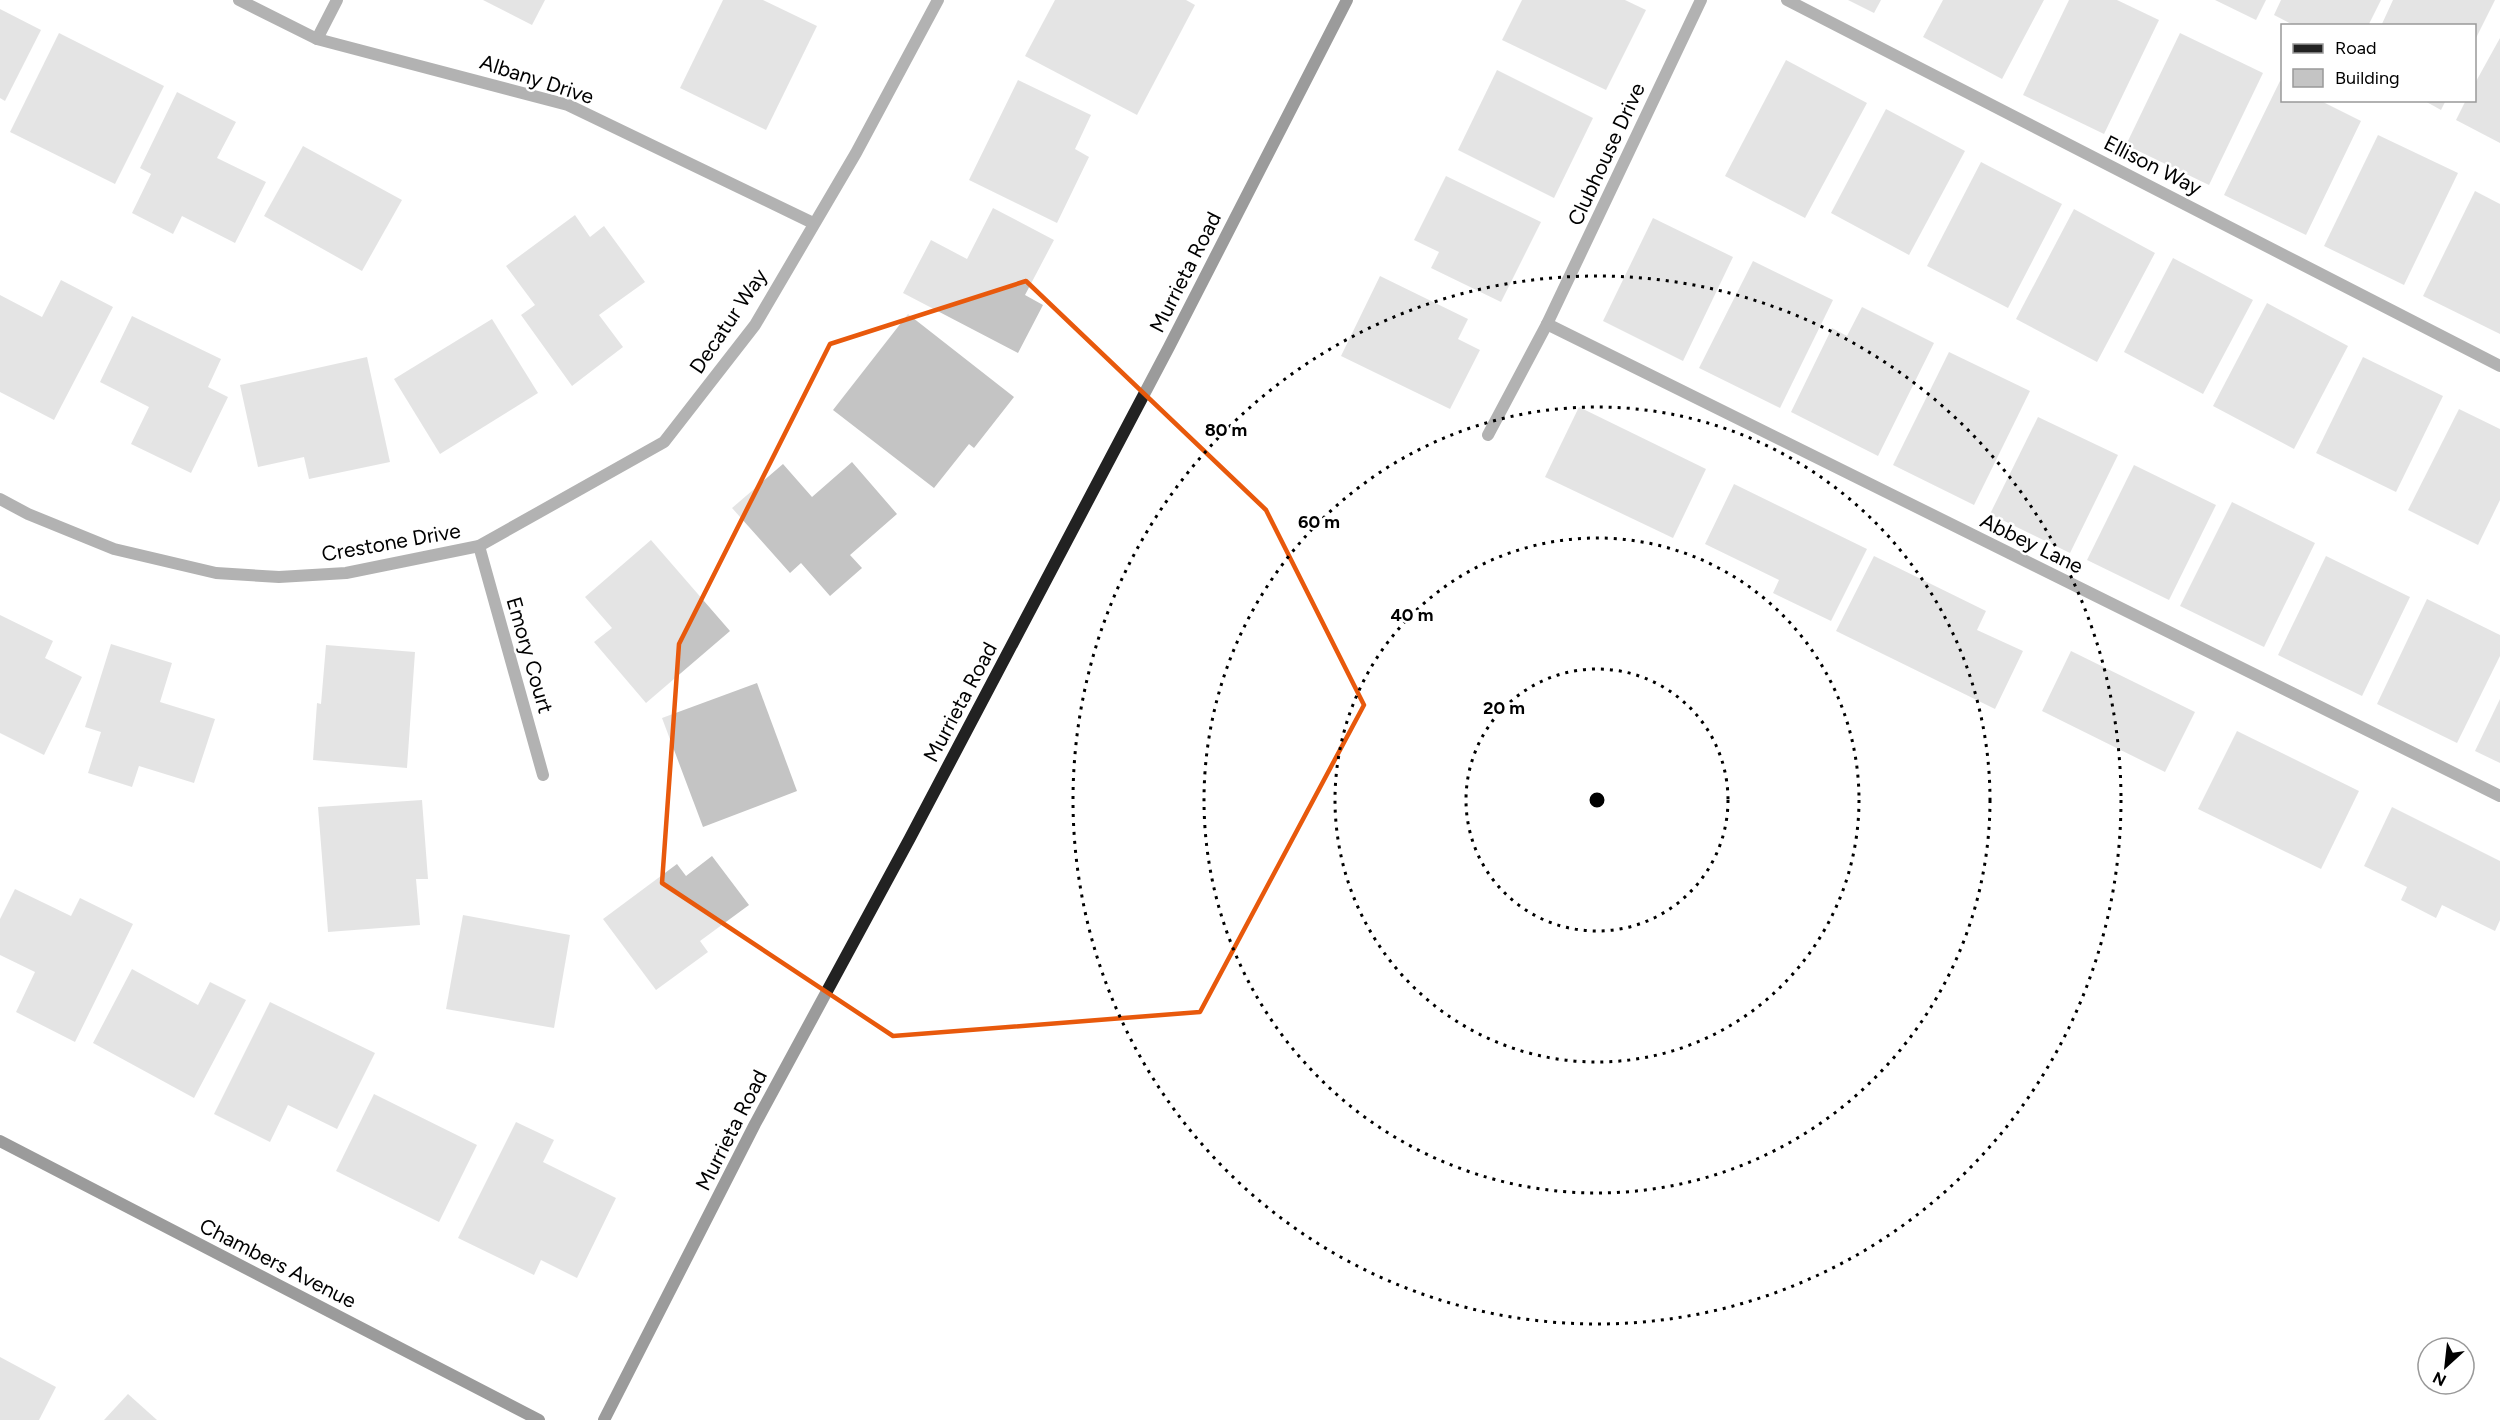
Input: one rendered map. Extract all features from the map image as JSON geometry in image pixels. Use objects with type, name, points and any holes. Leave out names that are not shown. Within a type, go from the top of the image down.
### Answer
[{"type":"main road","name":"Murrieta Road","points":[[604,1420],[755,1124],[910,838],[1169,347],[1347,0]]},
{"type":"main road","name":"Chambers Avenue","points":[[0,1142],[539,1420]]},
{"type":"street","name":"Albany Drive","points":[[239,0],[317,39],[568,105],[813,223]]},
{"type":"street","points":[[317,39],[337,0]]},
{"type":"street","name":"Decatur Way","points":[[479,546],[664,442],[755,325],[856,153],[938,0]]},
{"type":"street","name":"Clubhouse Drive","points":[[1488,435],[1547,324],[1701,0]]},
{"type":"street","name":"Ellison Way","points":[[1787,0],[2500,366]]},
{"type":"street","name":"Abbey Lane","points":[[1547,324],[2500,796]]},
{"type":"street","name":"Crestone Drive","points":[[0,499],[28,514],[114,549],[216,573],[279,577],[346,573],[479,546]]},
{"type":"street","name":"Emory Court","points":[[479,546],[543,775]]},
{"type":"highlighted area","points":[[1026,281],[1266,510],[1364,705],[1200,1012],[893,1036],[662,883],[679,644],[830,344]]},
{"type":"building","points":[[483,0],[545,0],[532,25]]},
{"type":"building","points":[[723,0],[763,0],[817,26],[766,130],[680,88]]},
{"type":"building","points":[[1055,0],[1186,0],[1195,5],[1137,115],[1025,56]]},
{"type":"building","points":[[1522,0],[1625,0],[1646,10],[1606,90],[1502,40]]},
{"type":"building","points":[[1848,0],[1881,0],[1874,13]]},
{"type":"building","points":[[1943,0],[2044,0],[2002,79],[1923,37]]},
{"type":"building","points":[[2069,0],[2117,0],[2159,20],[2104,134],[2023,95]]},
{"type":"building","points":[[2215,0],[2266,0],[2256,20]]},
{"type":"building","points":[[2281,0],[2381,0],[2369,24],[2291,24],[2274,15]]},
{"type":"building","points":[[2393,0],[2495,0],[2476,38],[2476,24],[2382,24]]},
{"type":"building","points":[[0,9],[41,30],[5,101],[0,98]]},
{"type":"building","points":[[59,33],[164,86],[115,184],[10,132]]},
{"type":"building","points":[[2180,33],[2263,73],[2209,185],[2126,145]]},
{"type":"building","points":[[2500,38],[2500,143],[2456,120],[2465,102],[2476,102],[2476,81]]},
{"type":"building","points":[[1786,60],[1867,103],[1805,218],[1725,176]]},
{"type":"building","points":[[1497,70],[1593,118],[1554,198],[1458,150]]},
{"type":"building","points":[[1018,80],[1091,115],[1075,149],[1089,157],[1057,223],[969,180]]},
{"type":"building","points":[[2280,81],[2281,102],[2323,102],[2361,121],[2306,235],[2224,195]]},
{"type":"building","points":[[177,92],[236,122],[217,158],[266,182],[235,243],[182,216],[173,234],[132,213],[151,174],[140,168]]},
{"type":"building","points":[[2427,102],[2445,102],[2441,110]]},
{"type":"building","points":[[1886,109],[1965,151],[1909,255],[1831,213]]},
{"type":"building","points":[[2378,135],[2458,173],[2404,285],[2324,246]]},
{"type":"building","points":[[303,146],[402,200],[362,271],[264,216]]},
{"type":"building","points":[[1981,162],[2062,204],[2008,308],[1927,266]]},
{"type":"building","points":[[1446,176],[1541,222],[1501,302],[1431,268],[1439,252],[1414,240]]},
{"type":"building","points":[[2475,191],[2500,204],[2500,334],[2423,296]]},
{"type":"building","points":[[993,208],[1054,240],[1025,295],[1043,305],[1018,353],[903,293],[931,240],[967,259]]},
{"type":"building","points":[[2074,209],[2155,253],[2097,362],[2016,319]]},
{"type":"building","points":[[575,215],[590,237],[604,226],[645,282],[599,315],[623,347],[572,386],[521,315],[535,305],[506,266]]},
{"type":"building","points":[[1653,218],[1733,257],[1683,361],[1603,321]]},
{"type":"building","points":[[2173,258],[2253,300],[2203,394],[2124,352]]},
{"type":"building","points":[[1753,261],[1833,300],[1780,408],[1699,368]]},
{"type":"building","points":[[1380,276],[1468,319],[1458,339],[1480,350],[1450,409],[1341,356]]},
{"type":"building","points":[[61,280],[113,307],[54,420],[0,392],[0,295],[42,317]]},
{"type":"building","points":[[2267,303],[2348,346],[2294,449],[2213,406]]},
{"type":"building","points":[[1862,307],[1934,343],[1878,456],[1791,412],[1832,328],[1847,336]]},
{"type":"building","points":[[908,314],[1014,397],[974,448],[969,444],[934,488],[833,410]]},
{"type":"building","points":[[132,316],[221,359],[208,387],[228,397],[191,473],[131,444],[149,407],[100,382]]},
{"type":"building","points":[[492,319],[538,393],[440,454],[394,379]]},
{"type":"building","points":[[1949,352],[2030,391],[1974,505],[1893,465]]},
{"type":"building","points":[[367,357],[390,462],[309,479],[304,457],[258,467],[240,385]]},
{"type":"building","points":[[2363,357],[2443,396],[2396,492],[2316,453]]},
{"type":"building","points":[[1579,407],[1706,469],[1673,538],[1545,477]]},
{"type":"building","points":[[2459,409],[2500,429],[2500,500],[2478,545],[2408,510]]},
{"type":"building","points":[[2038,417],[2118,455],[2070,553],[1990,514]]},
{"type":"building","points":[[852,462],[897,514],[850,555],[862,568],[830,596],[801,563],[790,573],[732,508],[783,464],[812,497]]},
{"type":"building","points":[[2134,465],[2216,505],[2169,600],[2087,560]]},
{"type":"building","points":[[1734,484],[1867,549],[1831,621],[1773,593],[1779,580],[1705,544]]},
{"type":"building","points":[[2232,502],[2315,543],[2264,647],[2180,606]]},
{"type":"building","points":[[651,540],[730,631],[646,703],[594,642],[612,628],[585,597]]},
{"type":"building","points":[[1874,556],[1986,611],[1977,630],[2023,651],[1995,709],[1836,631]]},
{"type":"building","points":[[2326,556],[2410,597],[2362,696],[2278,655]]},
{"type":"building","points":[[2427,599],[2500,635],[2500,656],[2457,743],[2377,704]]},
{"type":"building","points":[[0,615],[53,641],[45,658],[82,677],[44,755],[0,733]]},
{"type":"building","points":[[111,644],[172,663],[160,702],[215,719],[194,783],[139,766],[132,787],[88,773],[101,732],[85,727]]},
{"type":"building","points":[[326,645],[415,652],[407,768],[313,760],[317,703],[321,704]]},
{"type":"building","points":[[2071,651],[2195,712],[2165,772],[2042,711]]},
{"type":"building","points":[[757,683],[797,791],[703,827],[662,718]]},
{"type":"building","points":[[2500,699],[2500,763],[2475,751]]},
{"type":"building","points":[[2237,731],[2359,791],[2321,869],[2198,809]]},
{"type":"building","points":[[422,800],[428,879],[416,879],[420,925],[328,932],[318,807]]},
{"type":"building","points":[[2392,807],[2500,861],[2500,920],[2495,931],[2442,905],[2436,918],[2401,900],[2407,887],[2364,866]]},
{"type":"building","points":[[712,856],[749,905],[700,941],[708,952],[656,990],[603,919],[677,864],[686,876]]},
{"type":"building","points":[[15,889],[71,916],[80,898],[133,924],[75,1042],[16,1012],[35,972],[0,955],[0,919]]},
{"type":"building","points":[[463,915],[570,935],[554,1028],[446,1009]]},
{"type":"building","points":[[132,969],[198,1005],[210,982],[246,1000],[194,1098],[93,1043]]},
{"type":"building","points":[[270,1002],[375,1053],[337,1129],[288,1105],[270,1142],[214,1114]]},
{"type":"building","points":[[374,1094],[477,1145],[439,1222],[336,1171]]},
{"type":"building","points":[[516,1122],[554,1140],[543,1162],[616,1198],[577,1278],[541,1260],[534,1275],[458,1238]]},
{"type":"building","points":[[0,1357],[56,1387],[39,1420],[0,1420]]},
{"type":"building","points":[[128,1394],[157,1420],[104,1420]]}]
